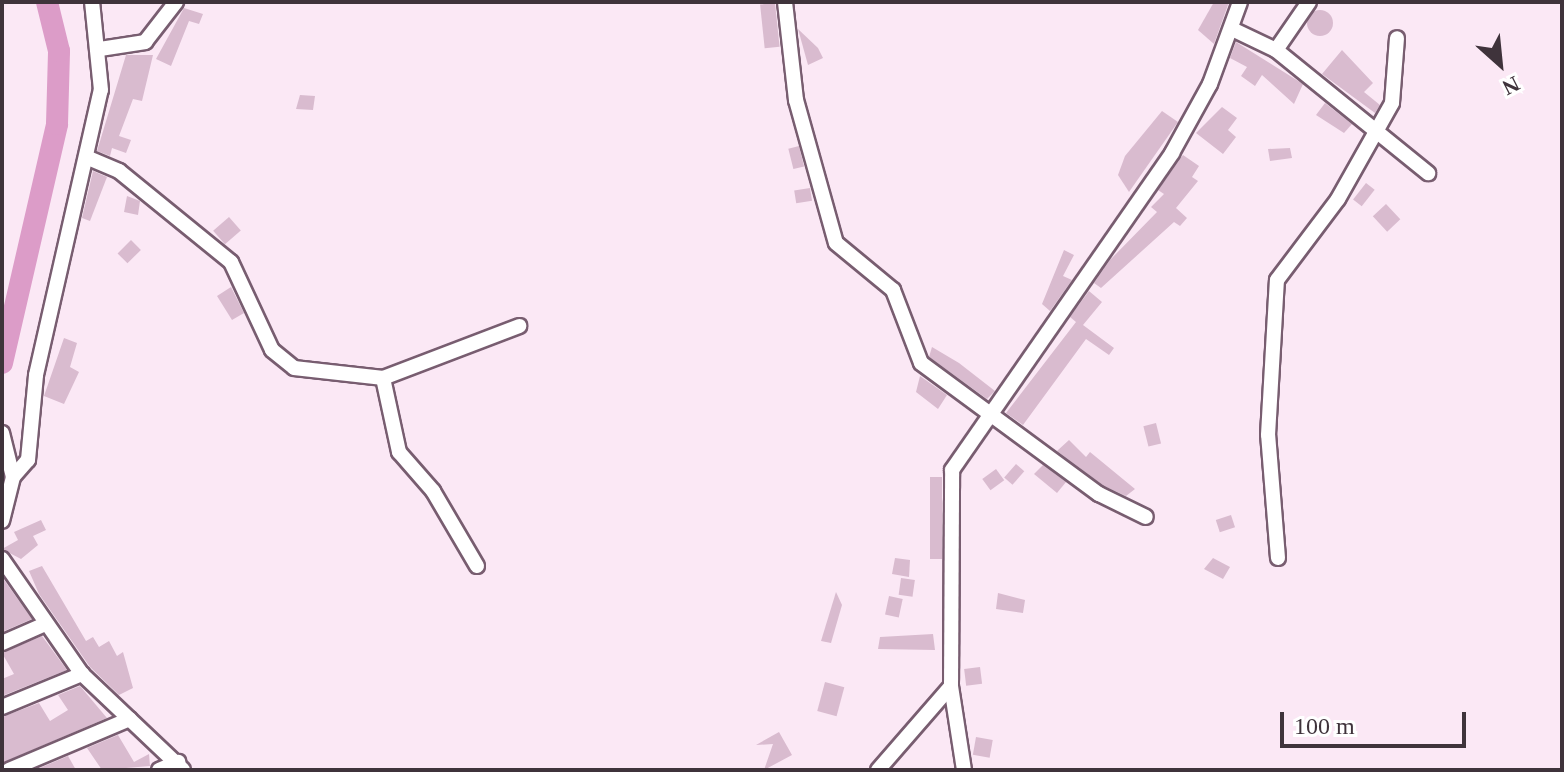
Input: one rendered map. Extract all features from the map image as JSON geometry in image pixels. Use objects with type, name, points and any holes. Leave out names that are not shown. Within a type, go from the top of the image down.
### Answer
[{"type":"street","points":[[13,477],[28,460],[36,375],[101,90],[100,49],[92,2]]},
{"type":"street","points":[[100,49],[145,42],[176,2]]},
{"type":"street","points":[[785,2],[796,100],[836,243],[893,290],[921,363],[1099,494],[1146,517]]},
{"type":"street","points":[[964,770],[951,686],[952,470],[1172,153],[1232,29],[1240,2]]},
{"type":"street","points":[[1276,50],[1309,2]]},
{"type":"street","points":[[1232,29],[1276,50],[1428,173]]},
{"type":"street","points":[[1278,558],[1268,435],[1277,280],[1377,130],[1395,93],[1397,38]]},
{"type":"street","points":[[86,157],[119,171],[231,262],[280,361],[383,378],[519,326]]},
{"type":"street","points":[[383,378],[399,452],[433,491],[477,566]]},
{"type":"street","points":[[2,521],[13,477],[3,434]]},
{"type":"street","points":[[2,559],[82,674],[180,766]]},
{"type":"street","points":[[2,643],[45,624]]},
{"type":"street","points":[[2,707],[82,674]]},
{"type":"street","points":[[878,770],[951,686]]},
{"type":"street","points":[[9,770],[130,719]]},
{"type":"street","points":[[159,770],[180,766]]},
{"type":"building","points":[[1214,2],[1229,2],[1214,44],[1198,30]]},
{"type":"building","points":[[775,3],[780,47],[765,48],[760,5]]},
{"type":"building","points":[[184,8],[203,14],[199,24],[189,21],[171,66],[156,59]]},
{"type":"building","points":[[1320,10],[1330,13],[1333,23],[1330,33],[1320,36],[1310,33],[1307,23],[1310,13]]},
{"type":"building","points":[[798,29],[818,48],[823,58],[808,65]]},
{"type":"building","points":[[1236,42],[1303,84],[1294,104],[1262,75],[1255,86],[1241,76],[1247,67],[1230,58]]},
{"type":"building","points":[[1342,50],[1373,83],[1364,92],[1380,105],[1375,113],[1322,74]]},
{"type":"building","points":[[126,55],[153,55],[142,101],[133,99],[119,136],[131,140],[126,153],[112,148],[110,156],[97,151]]},
{"type":"building","points":[[300,95],[315,96],[313,110],[296,109]]},
{"type":"building","points":[[1325,103],[1352,124],[1344,133],[1316,115]]},
{"type":"building","points":[[1222,107],[1237,118],[1228,130],[1236,137],[1223,154],[1196,133]]},
{"type":"building","points":[[1162,111],[1178,122],[1129,192],[1118,175],[1125,156]]},
{"type":"building","points":[[799,146],[804,166],[793,169],[788,149]]},
{"type":"building","points":[[1290,148],[1292,158],[1270,161],[1268,149]]},
{"type":"building","points":[[1183,155],[1199,166],[1192,177],[1198,181],[1176,208],[1187,218],[1180,226],[1174,222],[1101,288],[1094,283],[1110,260],[1157,212],[1151,207],[1164,194],[1158,190]]},
{"type":"building","points":[[93,171],[107,177],[90,221],[82,218]]},
{"type":"building","points":[[1366,183],[1375,190],[1362,206],[1353,200]]},
{"type":"building","points":[[810,188],[812,201],[796,203],[794,191]]},
{"type":"building","points":[[127,196],[140,201],[138,215],[124,212]]},
{"type":"building","points":[[1386,204],[1400,219],[1387,232],[1373,216]]},
{"type":"building","points":[[229,217],[241,231],[225,244],[213,231]]},
{"type":"building","points":[[131,240],[141,250],[127,263],[118,253]]},
{"type":"building","points":[[1064,250],[1074,255],[1063,276],[1072,280],[1050,311],[1042,304]]},
{"type":"building","points":[[231,287],[244,313],[232,320],[217,296]]},
{"type":"building","points":[[1089,291],[1102,302],[1083,325],[1114,348],[1109,355],[1086,339],[1023,425],[1006,413],[1076,322],[1070,317]]},
{"type":"building","points":[[64,338],[77,343],[70,367],[79,372],[64,404],[44,396]]},
{"type":"building","points":[[932,347],[995,391],[987,399],[929,357]]},
{"type":"building","points":[[920,376],[947,395],[938,409],[916,392]]},
{"type":"building","points":[[1156,423],[1161,443],[1148,447],[1143,426]]},
{"type":"building","points":[[1069,440],[1086,457],[1090,452],[1135,489],[1126,496],[1104,486],[1057,451]]},
{"type":"building","points":[[1016,464],[1024,471],[1012,485],[1004,478]]},
{"type":"building","points":[[1043,465],[1066,482],[1057,493],[1034,474]]},
{"type":"building","points":[[996,469],[1004,480],[990,490],[982,479]]},
{"type":"building","points":[[930,477],[942,477],[942,559],[930,559]]},
{"type":"building","points":[[1231,515],[1235,527],[1220,532],[1216,520]]},
{"type":"building","points":[[41,520],[46,530],[33,536],[38,545],[21,559],[2,549],[18,540],[14,532]]},
{"type":"building","points":[[895,558],[910,560],[909,577],[892,574]]},
{"type":"building","points":[[1213,558],[1230,567],[1223,579],[1204,569]]},
{"type":"building","points":[[42,566],[86,641],[93,637],[99,647],[109,641],[117,656],[123,652],[133,688],[119,695],[90,667],[39,594],[29,571]]},
{"type":"building","points":[[2,577],[32,619],[2,632]]},
{"type":"building","points":[[901,578],[915,580],[912,597],[899,595]]},
{"type":"building","points":[[836,592],[842,605],[831,643],[821,641]]},
{"type":"building","points":[[998,593],[1025,600],[1023,613],[996,609]]},
{"type":"building","points":[[889,596],[903,599],[899,617],[885,615]]},
{"type":"building","points":[[933,634],[935,650],[878,649],[880,637]]},
{"type":"building","points":[[42,636],[67,670],[2,696],[2,679],[14,674],[2,653]]},
{"type":"building","points":[[980,667],[982,684],[966,686],[964,669]]},
{"type":"building","points":[[825,682],[844,687],[837,716],[817,711]]},
{"type":"building","points":[[80,686],[107,718],[2,763],[2,717],[39,703],[50,721],[68,710],[58,695]]},
{"type":"building","points":[[779,732],[792,755],[764,770],[773,744],[756,745]]},
{"type":"building","points":[[118,735],[134,762],[149,754],[150,766],[102,770],[87,748]]},
{"type":"building","points":[[976,737],[993,740],[990,758],[973,755]]},
{"type":"building","points":[[68,756],[76,770],[35,770]]},
{"type":"waterway","points":[[2,363],[57,124],[59,51],[47,2]]}]
